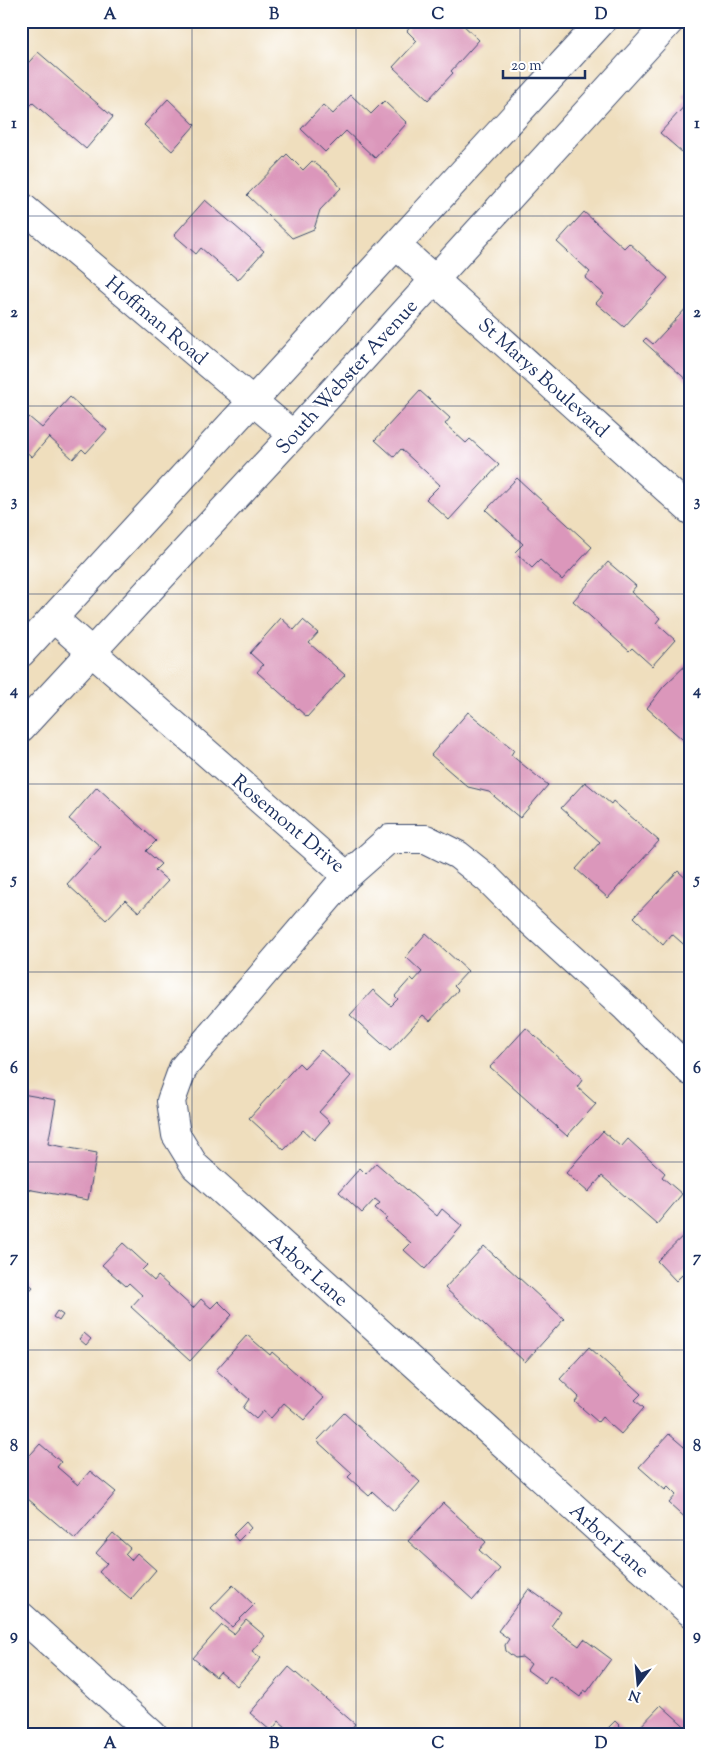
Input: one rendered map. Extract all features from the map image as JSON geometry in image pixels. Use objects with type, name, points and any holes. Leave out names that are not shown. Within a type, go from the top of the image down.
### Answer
[{"type":"street","points":[[21,653],[602,21]]},
{"type":"street","name":"South Webster Avenue","points":[[21,728],[293,435],[670,21]]},
{"type":"street","name":"Hoffman Road","points":[[21,206],[293,435]]},
{"type":"street","name":"St Marys Boulevard","points":[[396,246],[435,278],[690,510]]},
{"type":"street","name":"Rosemont Drive","points":[[53,618],[347,876],[389,839],[426,839],[458,854],[488,879],[626,1008],[690,1071]]},
{"type":"street","name":"Arbor Lane","points":[[347,876],[183,1068],[172,1102],[176,1135],[195,1166],[690,1612]]},
{"type":"street","points":[[21,1616],[153,1735]]},
{"type":"building","points":[[415,21],[424,21],[430,26],[435,21],[459,21],[479,40],[451,71],[453,73],[428,100],[393,67],[417,41],[407,31]]},
{"type":"building","points":[[38,52],[113,117],[86,149],[33,103],[29,107],[21,100],[21,71]]},
{"type":"building","points":[[690,91],[690,159],[660,133],[688,102],[683,98]]},
{"type":"building","points":[[351,95],[371,114],[384,101],[407,123],[375,158],[346,131],[325,152],[301,129],[323,105],[333,114]]},
{"type":"building","points":[[168,99],[195,125],[172,151],[144,125]]},
{"type":"building","points":[[287,154],[303,170],[312,161],[328,173],[341,188],[320,210],[314,229],[292,238],[247,195]]},
{"type":"building","points":[[205,200],[264,251],[238,280],[201,248],[196,254],[174,235]]},
{"type":"building","points":[[584,212],[624,248],[629,243],[668,278],[624,327],[596,303],[604,294],[585,278],[590,272],[557,242]]},
{"type":"building","points":[[690,304],[690,383],[643,341],[646,338],[653,344]]},
{"type":"building","points":[[420,391],[450,418],[445,424],[466,443],[470,439],[499,465],[449,520],[426,499],[440,485],[401,449],[394,457],[375,440]]},
{"type":"building","points":[[70,397],[107,430],[86,453],[82,449],[73,459],[49,437],[32,457],[21,447],[21,426],[29,417],[42,428]]},
{"type":"building","points":[[517,478],[592,547],[562,580],[540,560],[532,568],[515,552],[523,544],[486,510]]},
{"type":"building","points":[[608,562],[636,586],[631,592],[660,618],[656,623],[675,640],[652,666],[632,648],[629,651],[573,601]]},
{"type":"building","points":[[281,618],[294,630],[303,620],[318,633],[309,643],[345,675],[307,717],[257,672],[263,665],[250,653]]},
{"type":"building","points":[[690,661],[690,746],[647,708],[664,686]]},
{"type":"building","points":[[468,712],[514,750],[511,755],[548,785],[520,818],[489,792],[468,787],[431,755]]},
{"type":"building","points":[[585,782],[611,804],[613,801],[659,841],[608,898],[576,869],[600,842],[561,808]]},
{"type":"building","points":[[97,787],[156,841],[146,851],[161,864],[155,870],[168,881],[139,912],[125,900],[106,920],[67,884],[101,847],[69,819]]},
{"type":"building","points":[[678,871],[690,882],[690,950],[672,934],[663,945],[634,917]]},
{"type":"building","points":[[426,933],[468,971],[454,986],[458,990],[430,1021],[423,1015],[390,1051],[350,1015],[373,990],[391,1006],[398,999],[395,996],[411,978],[414,981],[422,972],[406,957]]},
{"type":"building","points":[[526,1028],[583,1079],[577,1087],[596,1104],[567,1136],[490,1067]]},
{"type":"building","points":[[321,1050],[351,1076],[319,1112],[330,1122],[314,1140],[303,1130],[284,1150],[249,1118],[299,1063],[304,1068]]},
{"type":"building","points":[[22,1094],[56,1100],[48,1144],[97,1153],[88,1200],[21,1188]]},
{"type":"building","points":[[603,1131],[621,1147],[628,1139],[665,1173],[662,1177],[682,1194],[657,1224],[602,1176],[588,1192],[566,1173]]},
{"type":"building","points":[[376,1163],[437,1216],[442,1209],[462,1226],[425,1269],[404,1250],[411,1243],[385,1220],[387,1218],[375,1208],[380,1203],[375,1199],[362,1213],[339,1192],[360,1168],[366,1174]]},
{"type":"building","points":[[690,1229],[690,1267],[676,1281],[657,1261]]},
{"type":"building","points":[[123,1243],[147,1265],[142,1270],[154,1281],[158,1276],[193,1308],[201,1299],[211,1308],[218,1301],[232,1315],[190,1361],[131,1307],[142,1295],[129,1283],[126,1286],[102,1265]]},
{"type":"building","points":[[484,1246],[564,1319],[525,1362],[445,1288]]},
{"type":"building","points":[[21,1278],[33,1287],[24,1297],[21,1295]]},
{"type":"building","points":[[57,1311],[63,1315],[59,1321],[53,1317]]},
{"type":"building","points":[[84,1333],[91,1339],[86,1345],[79,1339]]},
{"type":"building","points":[[247,1335],[270,1355],[272,1352],[324,1398],[304,1420],[284,1403],[271,1418],[263,1411],[256,1419],[243,1408],[249,1399],[216,1370]]},
{"type":"building","points":[[589,1347],[641,1394],[635,1400],[644,1408],[621,1434],[602,1417],[598,1422],[575,1402],[579,1397],[560,1379]]},
{"type":"building","points":[[344,1413],[420,1482],[394,1511],[373,1492],[369,1496],[348,1477],[352,1473],[317,1441]]},
{"type":"building","points":[[669,1434],[690,1452],[690,1522],[669,1503],[676,1495],[668,1487],[665,1490],[639,1467]]},
{"type":"building","points":[[40,1444],[61,1462],[57,1467],[78,1485],[90,1471],[116,1492],[75,1539],[28,1499],[25,1503],[21,1499],[21,1465]]},
{"type":"building","points":[[443,1503],[486,1542],[479,1550],[500,1569],[473,1600],[408,1541]]},
{"type":"building","points":[[246,1522],[251,1528],[238,1541],[233,1535]]},
{"type":"building","points":[[113,1533],[130,1548],[125,1554],[131,1560],[137,1553],[156,1570],[131,1599],[99,1572],[107,1563],[96,1553]]},
{"type":"building","points":[[233,1585],[254,1605],[232,1627],[211,1608]]},
{"type":"building","points":[[529,1589],[561,1612],[551,1626],[579,1646],[584,1639],[611,1659],[587,1692],[584,1690],[580,1697],[550,1675],[545,1683],[527,1670],[531,1664],[522,1657],[515,1658],[506,1651],[505,1645],[509,1639],[498,1631]]},
{"type":"building","points":[[246,1620],[265,1636],[252,1651],[261,1658],[237,1686],[220,1672],[216,1677],[193,1658],[222,1625],[234,1634]]},
{"type":"building","points":[[289,1667],[355,1724],[346,1735],[295,1735],[279,1721],[271,1731],[250,1713]]},
{"type":"building","points":[[661,1705],[690,1731],[690,1735],[640,1735],[636,1731]]},
{"type":"building","points":[[615,1721],[624,1730],[620,1735],[609,1735],[605,1731]]}]
